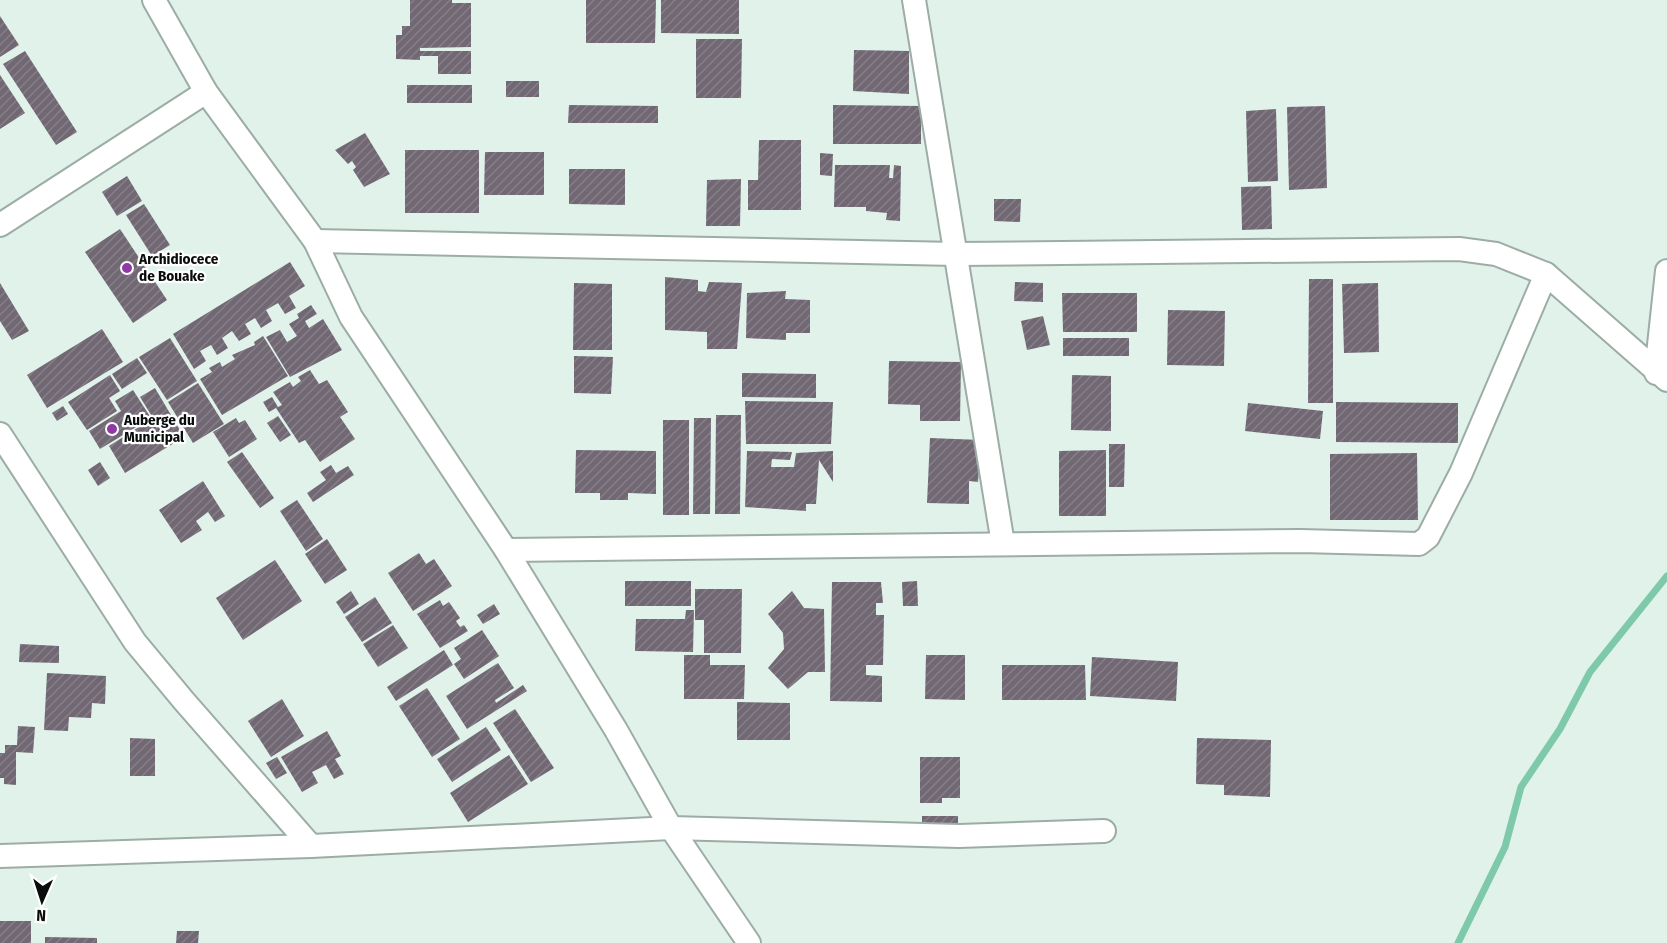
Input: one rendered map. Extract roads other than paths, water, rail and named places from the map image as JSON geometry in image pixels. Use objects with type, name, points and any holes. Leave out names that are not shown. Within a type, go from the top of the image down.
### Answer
[{"type":"street","points":[[154,0],[206,92],[315,241],[351,317],[506,550],[616,730],[671,828],[749,943]]},
{"type":"street","points":[[914,0],[1003,544]]},
{"type":"street","points":[[0,225],[206,92]]},
{"type":"street","points":[[315,241],[956,254],[1459,249],[1496,254],[1546,274],[1569,291],[1661,376]]},
{"type":"street","points":[[1661,376],[1667,270]]},
{"type":"street","points":[[506,550],[1300,541],[1419,544],[1428,537],[1461,472],[1546,274]]},
{"type":"street","points":[[0,434],[135,642],[311,846]]},
{"type":"street","points":[[0,856],[311,846],[671,828],[959,836],[1104,831]]},
{"type":"waterway","points":[[1458,943],[1505,847],[1521,787],[1560,729],[1590,672],[1667,576]]},
{"type":"place","name":"Archidiocece de Bouake","points":[[127,268]]},
{"type":"place","name":"Auberge du Municipal","points":[[112,429]]}]
